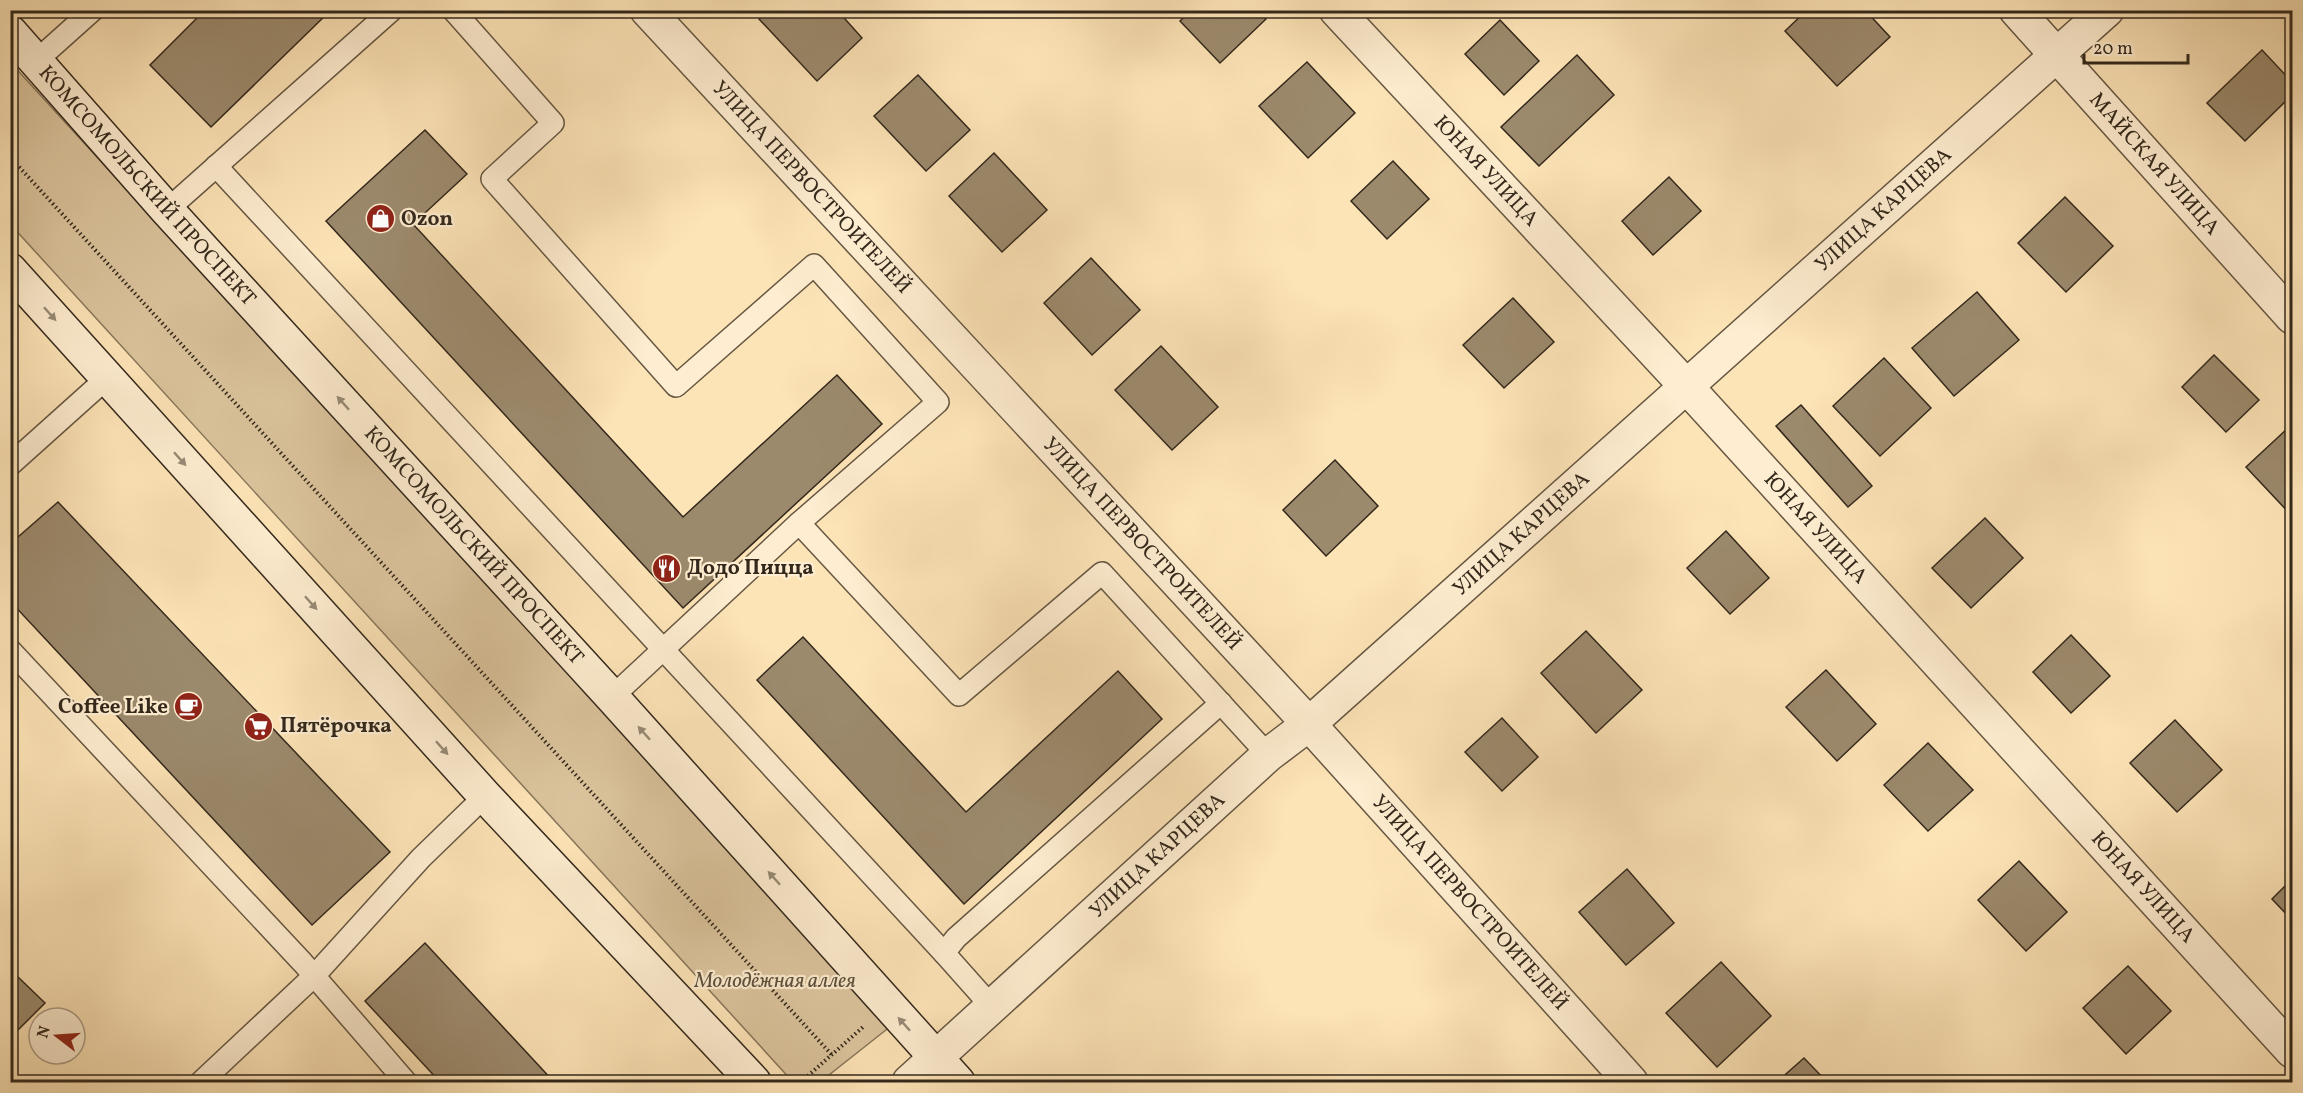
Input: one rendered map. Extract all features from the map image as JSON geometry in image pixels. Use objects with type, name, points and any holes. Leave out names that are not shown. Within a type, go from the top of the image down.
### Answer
[{"type":"street","name":"УЛИЦА ПЕРВОСТРОИТЕЛЕЙ","points":[[647,10],[1309,724],[1631,1083]]},
{"type":"street","name":"ЮНАЯ УЛИЦА","points":[[1335,10],[1686,386],[2292,1051]]},
{"type":"street","name":"МАЙСКАЯ УЛИЦА","points":[[2016,10],[2292,317]]},
{"type":"street","name":"УЛИЦА КАРЦЕВА","points":[[935,1059],[1269,755],[1309,724],[2107,10]]},
{"type":"street","name":"КОМСОМОЛЬСКИЙ ПРОСПЕКТ","points":[[10,32],[167,210],[612,697],[958,1083]]},
{"type":"street","points":[[10,270],[485,796],[754,1083]]},
{"type":"street","points":[[909,1083],[935,1059]]},
{"type":"lane","points":[[36,61],[93,10]]},
{"type":"lane","points":[[167,210],[392,10]]},
{"type":"lane","points":[[453,10],[553,123],[492,178],[676,386],[814,265],[938,402],[799,523],[612,697]]},
{"type":"lane","points":[[216,166],[992,1006]]},
{"type":"lane","points":[[10,465],[107,378]]},
{"type":"lane","points":[[799,523],[959,695],[1102,573],[1269,755]]},
{"type":"lane","points":[[10,650],[314,976],[406,1083]]},
{"type":"lane","points":[[944,953],[956,938],[1221,703]]},
{"type":"lane","points":[[201,1083],[314,976],[420,858],[485,796]]},
{"type":"path","points":[[10,157],[832,1055]]},
{"type":"path","points":[[801,1083],[869,1021]]},
{"type":"path","points":[[625,1078],[642,1083]]},
{"type":"green space","name":"Молодёжная аллея","points":[[11,63],[891,1026],[820,1082],[793,1082],[11,225]]},
{"type":"building","points":[[205,10],[331,10],[211,127],[150,65]]},
{"type":"building","points":[[768,10],[837,10],[862,38],[817,81],[759,19]]},
{"type":"building","points":[[1191,10],[1257,10],[1266,19],[1220,63],[1180,21]]},
{"type":"building","points":[[1807,10],[1865,10],[1890,37],[1837,86],[1785,31]]},
{"type":"building","points":[[1500,20],[1539,61],[1504,95],[1465,54]]},
{"type":"building","points":[[2262,50],[2292,82],[2292,95],[2245,141],[2207,103]]},
{"type":"building","points":[[1577,55],[1614,95],[1539,166],[1501,127]]},
{"type":"building","points":[[1307,62],[1355,113],[1308,158],[1259,106]]},
{"type":"building","points":[[918,75],[970,130],[926,171],[874,116]]},
{"type":"building","points":[[425,130],[467,174],[413,224],[683,517],[837,375],[882,424],[683,608],[326,221]]},
{"type":"building","points":[[994,153],[1047,210],[1002,252],[949,196]]},
{"type":"building","points":[[1393,161],[1429,199],[1387,239],[1351,201]]},
{"type":"building","points":[[1669,177],[1701,211],[1653,255],[1622,221]]},
{"type":"building","points":[[2065,197],[2113,246],[2066,292],[2018,243]]},
{"type":"building","points":[[1091,258],[1140,310],[1092,355],[1044,303]]},
{"type":"building","points":[[1977,292],[2019,340],[1954,396],[1912,348]]},
{"type":"building","points":[[1513,298],[1554,342],[1504,388],[1463,345]]},
{"type":"building","points":[[1161,346],[1218,407],[1172,450],[1115,390]]},
{"type":"building","points":[[2214,355],[2259,400],[2226,432],[2182,387]]},
{"type":"building","points":[[1884,358],[1931,408],[1880,456],[1833,406]]},
{"type":"building","points":[[1801,405],[1872,486],[1848,507],[1776,426]]},
{"type":"building","points":[[2289,427],[2292,431],[2292,516],[2246,467]]},
{"type":"building","points":[[1335,460],[1378,506],[1326,556],[1283,510]]},
{"type":"building","points":[[58,502],[390,852],[312,925],[10,601],[10,544]]},
{"type":"building","points":[[1985,518],[2023,558],[1971,608],[1932,568]]},
{"type":"building","points":[[1726,531],[1769,578],[1730,614],[1687,568]]},
{"type":"building","points":[[1586,631],[1642,690],[1596,733],[1541,673]]},
{"type":"building","points":[[2071,635],[2110,676],[2071,713],[2033,672]]},
{"type":"building","points":[[803,637],[966,812],[1118,671],[1162,719],[964,904],[757,680]]},
{"type":"building","points":[[1826,670],[1876,724],[1837,761],[1786,707]]},
{"type":"building","points":[[1502,718],[1538,757],[1502,791],[1465,752]]},
{"type":"building","points":[[2175,720],[2222,770],[2177,812],[2130,763]]},
{"type":"building","points":[[1928,743],[1973,790],[1928,831],[1884,785]]},
{"type":"building","points":[[2019,861],[2067,912],[2026,951],[1978,900]]},
{"type":"building","points":[[1627,869],[1674,923],[1626,965],[1579,912]]},
{"type":"building","points":[[2292,879],[2292,920],[2272,899]]},
{"type":"building","points":[[425,943],[554,1082],[440,1082],[365,1001]]},
{"type":"building","points":[[1721,962],[1771,1016],[1717,1067],[1666,1013]]},
{"type":"building","points":[[2128,966],[2171,1011],[2126,1054],[2083,1008]]},
{"type":"building","points":[[18,977],[45,1003],[42,1006],[27,1006],[27,1021],[14,1034],[10,1030],[10,984]]},
{"type":"building","points":[[1804,1058],[1827,1082],[1777,1082]]},
{"type":"place","name":"Ozon","points":[[380,219]]},
{"type":"place","name":"Додо Пицца","points":[[666,568]]},
{"type":"place","name":"Coffee Like","points":[[189,707]]},
{"type":"place","name":"Пятёрочка","points":[[259,726]]}]
